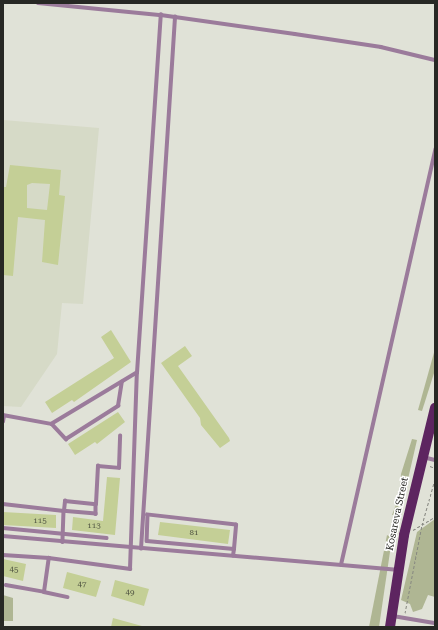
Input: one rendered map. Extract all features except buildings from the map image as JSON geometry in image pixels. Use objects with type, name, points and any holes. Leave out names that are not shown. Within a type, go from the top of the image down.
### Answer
[{"type":"main road","name":"Kosareva Street","points":[[390,627],[404,535],[435,408]]},
{"type":"lane","points":[[38,3],[175,17],[381,47],[435,60]]},
{"type":"lane","points":[[3,555],[49,558],[130,569],[137,374],[161,15]]},
{"type":"lane","points":[[141,549],[175,17]]},
{"type":"lane","points":[[342,565],[435,150]]},
{"type":"lane","points":[[52,424],[137,374]]},
{"type":"lane","points":[[3,422],[3,416],[52,424],[66,439],[118,406],[122,382]]},
{"type":"lane","points":[[3,504],[96,514],[98,466],[119,468],[120,436]]},
{"type":"lane","points":[[422,457],[435,460]]},
{"type":"lane","points":[[63,542],[65,501],[96,504]]},
{"type":"lane","points":[[233,556],[234,549],[236,524],[148,515],[147,541],[234,549]]},
{"type":"lane","points":[[3,528],[107,538]]},
{"type":"lane","points":[[3,536],[398,570]]},
{"type":"lane","points":[[44,592],[49,558]]},
{"type":"lane","points":[[6,585],[67,597]]},
{"type":"lane","points":[[392,616],[435,623]]},
{"type":"path","points":[[429,466],[435,468]]},
{"type":"path","points":[[404,618],[422,525],[435,479]]},
{"type":"path","points":[[404,535],[435,517]]},
{"type":"shaded area","points":[[3,120],[99,128],[83,304],[62,303],[57,354],[21,407],[3,406]]},
{"type":"green space","points":[[435,349],[435,370],[422,411],[418,410]]},
{"type":"green space","points":[[412,439],[417,440],[400,514],[392,515],[399,497],[401,474]]},
{"type":"green space","points":[[435,519],[435,597],[428,595],[422,609],[413,612],[410,604],[401,600],[417,532]]},
{"type":"green space","points":[[387,535],[392,538],[379,627],[369,627]]},
{"type":"green space","points":[[3,595],[13,598],[13,621],[3,621]]}]
